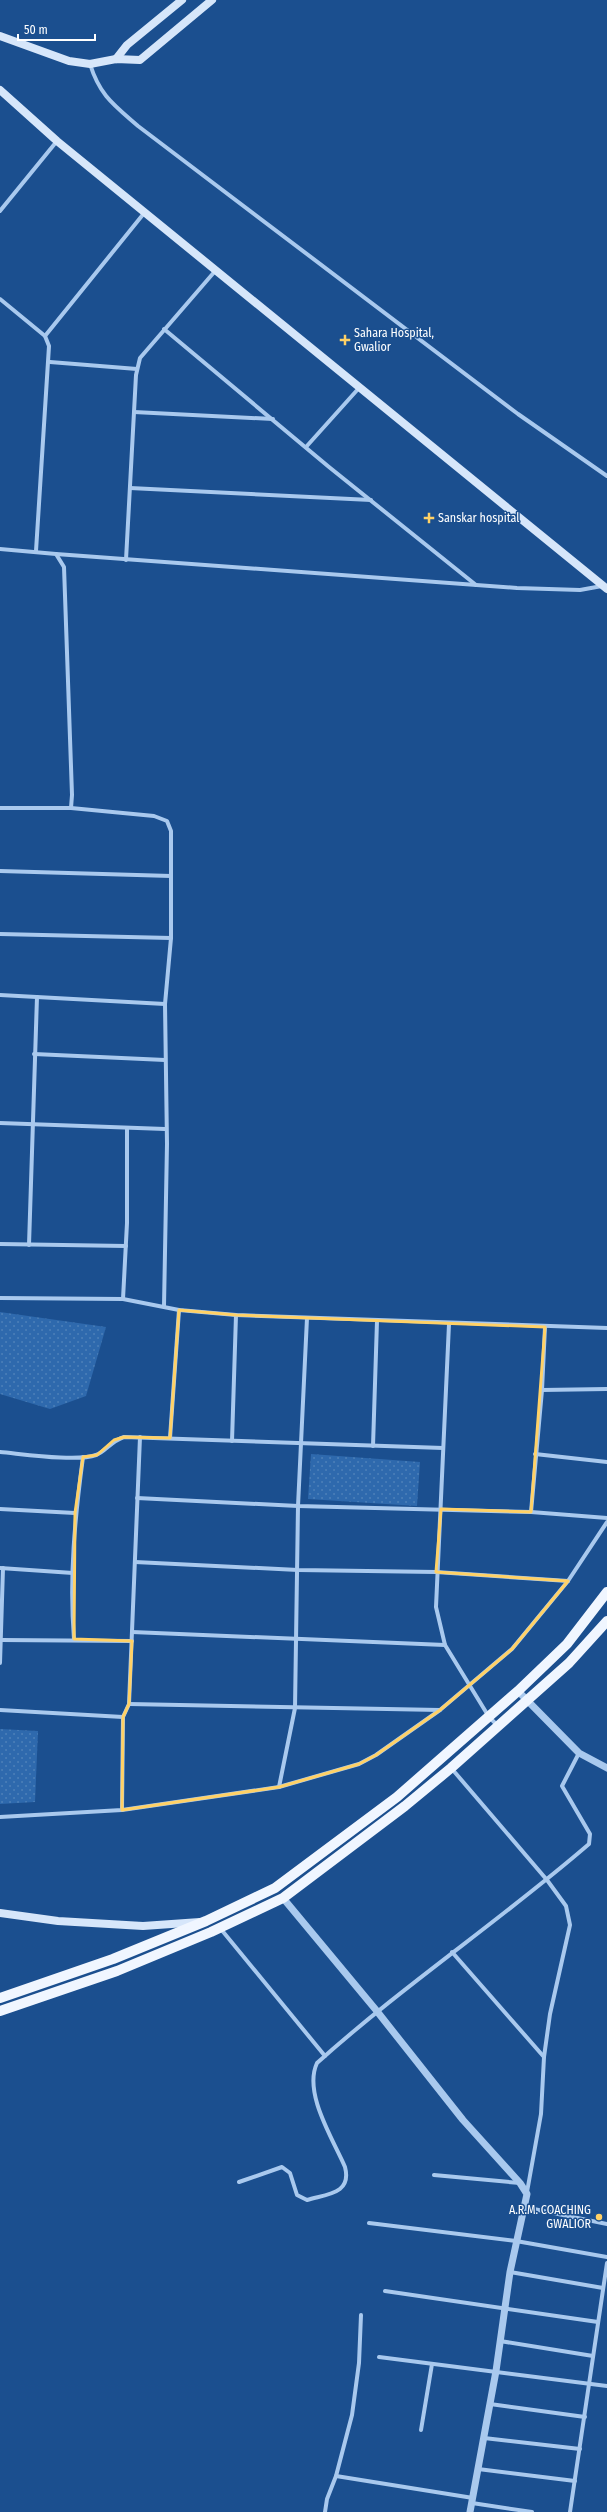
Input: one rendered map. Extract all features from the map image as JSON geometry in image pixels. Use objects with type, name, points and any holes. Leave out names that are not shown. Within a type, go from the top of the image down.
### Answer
[{"type":"main road","points":[[116,59],[127,45],[182,0]]},
{"type":"main road","points":[[0,36],[69,61],[90,64],[116,59],[140,60],[212,0]]},
{"type":"main road","points":[[0,40],[9,39]]},
{"type":"main road","points":[[0,90],[57,141],[605,587]]},
{"type":"main road","points":[[0,1998],[113,1959],[206,1921],[275,1888],[397,1797],[518,1691],[567,1644],[607,1592]]},
{"type":"main road","points":[[0,2011],[117,1970],[220,1928],[283,1898],[405,1806],[451,1768],[569,1663],[607,1621]]},
{"type":"main road","points":[[0,1913],[58,1921],[143,1926],[206,1921]]},
{"type":"street","points":[[90,64],[96,83],[108,101],[138,126],[518,414],[607,476]]},
{"type":"street","points":[[0,211],[57,141]]},
{"type":"street","points":[[45,336],[145,212]]},
{"type":"street","points":[[126,560],[134,412],[137,369],[140,358],[216,270]]},
{"type":"street","points":[[0,299],[45,336],[49,346],[50,362],[36,551]]},
{"type":"street","points":[[164,329],[306,448],[476,585]]},
{"type":"street","points":[[50,362],[137,369]]},
{"type":"street","points":[[306,448],[359,388]]},
{"type":"street","points":[[134,412],[273,419]]},
{"type":"street","points":[[130,488],[371,500]]},
{"type":"street","points":[[0,549],[126,560],[476,585],[580,590],[605,587]]},
{"type":"street","points":[[56,554],[64,567],[71,808]]},
{"type":"street","points":[[0,808],[71,808],[154,816],[167,821],[171,831],[171,938],[165,1004],[165,1129],[167,1144],[164,1306]]},
{"type":"street","points":[[0,871],[171,876]]},
{"type":"street","points":[[0,934],[171,938]]},
{"type":"street","points":[[0,995],[165,1004]]},
{"type":"street","points":[[29,1244],[37,997]]},
{"type":"street","points":[[34,1054],[165,1060]]},
{"type":"street","points":[[0,1123],[127,1129],[165,1129]]},
{"type":"street","points":[[123,1299],[126,1246],[127,1129]]},
{"type":"street","points":[[0,1244],[126,1246]]},
{"type":"street","points":[[0,1298],[123,1299],[179,1310],[236,1315],[450,1324],[607,1328]]},
{"type":"street","points":[[170,1438],[179,1310]]},
{"type":"street","points":[[232,1441],[236,1315]]},
{"type":"street","points":[[279,1787],[294,1708],[298,1570],[298,1506],[307,1318]]},
{"type":"street","points":[[373,1446],[377,1321]]},
{"type":"street","points":[[450,1324],[436,1572],[436,1607],[445,1645],[470,1684],[488,1717],[498,1726]]},
{"type":"street","points":[[531,1512],[535,1454],[542,1390],[545,1327]]},
{"type":"street","points":[[542,1390],[607,1389]]},
{"type":"street","points":[[0,1452],[83,1457],[97,1455],[114,1440],[124,1437],[443,1448]]},
{"type":"street","points":[[122,1810],[123,1717],[129,1704],[140,1437]]},
{"type":"street","points":[[535,1454],[607,1462]]},
{"type":"street","points":[[74,1639],[73,1573],[75,1513],[83,1457]]},
{"type":"street","points":[[137,1498],[298,1506],[531,1512],[607,1518]]},
{"type":"street","points":[[0,1509],[75,1513]]},
{"type":"street","points":[[0,1817],[122,1810],[279,1787],[368,1760],[440,1710],[512,1649],[568,1581],[607,1522]]},
{"type":"street","points":[[135,1562],[298,1570],[436,1572],[568,1581]]},
{"type":"street","points":[[0,1663],[2,1594],[1,1568],[73,1573]]},
{"type":"street","points":[[132,1632],[445,1645]]},
{"type":"street","points":[[1,1640],[74,1639],[132,1641]]},
{"type":"street","points":[[518,1691],[579,1753],[607,1768]]},
{"type":"street","points":[[129,1704],[440,1710]]},
{"type":"street","points":[[0,1710],[123,1717]]},
{"type":"street","points":[[240,2182],[282,2167],[290,2173],[297,2195],[307,2200],[341,2190],[346,2185],[348,2177],[345,2168],[314,2091],[313,2071],[317,2063],[376,2010],[547,1880],[589,1844],[591,1839],[590,1834],[562,1786],[579,1753]]},
{"type":"street","points":[[451,1768],[547,1880],[566,1906],[570,1924],[550,2014],[544,2057],[541,2114],[524,2207],[510,2272],[499,2341],[496,2371],[470,2512]]},
{"type":"street","points":[[283,1898],[376,2010],[463,2120],[520,2183],[526,2194]]},
{"type":"street","points":[[220,1928],[325,2056]]},
{"type":"street","points":[[452,1952],[544,2057]]},
{"type":"street","points":[[434,2175],[520,2183]]},
{"type":"street","points":[[524,2207],[607,2224]]},
{"type":"street","points":[[369,2223],[516,2241],[607,2257]]},
{"type":"street","points":[[570,2512],[607,2263]]},
{"type":"street","points":[[510,2272],[603,2288]]},
{"type":"street","points":[[385,2291],[598,2322]]},
{"type":"street","points":[[325,2512],[327,2499],[336,2476],[352,2415],[359,2363],[361,2315]]},
{"type":"street","points":[[499,2341],[594,2356]]},
{"type":"street","points":[[379,2357],[496,2371],[589,2385],[607,2386]]},
{"type":"street","points":[[421,2430],[432,2364]]},
{"type":"street","points":[[490,2404],[584,2417]]},
{"type":"street","points":[[484,2438],[580,2449]]},
{"type":"street","points":[[478,2469],[575,2481]]},
{"type":"street","points":[[336,2476],[532,2512]]},
{"type":"highlighted area","points":[[179,1310],[236,1315],[545,1327],[531,1512],[441,1509],[436,1572],[568,1581],[512,1649],[440,1710],[376,1755],[359,1764],[279,1787],[122,1810],[123,1717],[129,1704],[132,1641],[74,1639],[75,1513],[83,1457],[97,1455],[114,1440],[124,1437],[170,1438]]},
{"type":"shaded area","points":[[0,1312],[106,1327],[86,1396],[50,1409],[0,1394]]},
{"type":"shaded area","points":[[311,1454],[420,1462],[417,1506],[308,1499]]},
{"type":"shaded area","points":[[0,1729],[38,1731],[35,1802],[0,1804]]},
{"type":"place","name":"Sahara Hospital, Gwalior","points":[[345,340]]},
{"type":"place","name":"Sanskar hospital","points":[[429,518]]},
{"type":"place","name":"A.R.M. COACHING GWALIOR","points":[[599,2217]]}]
